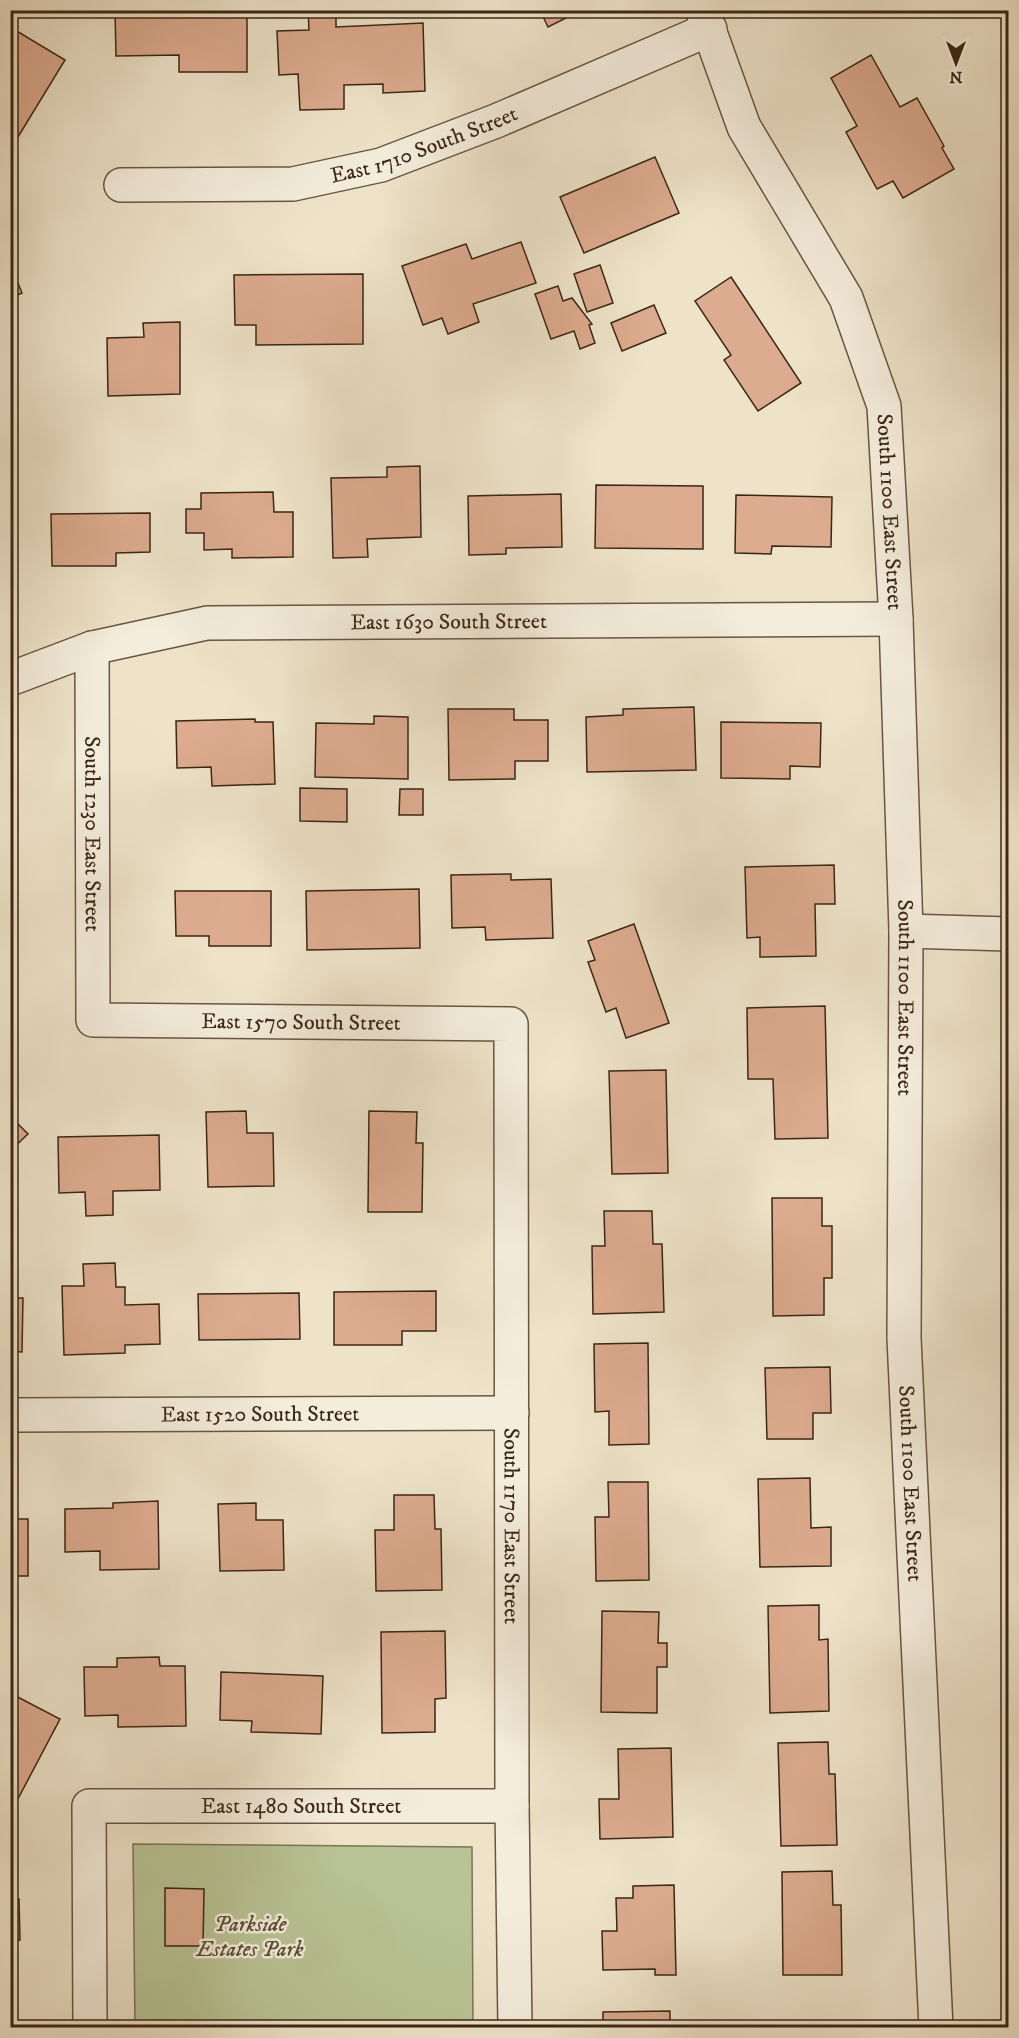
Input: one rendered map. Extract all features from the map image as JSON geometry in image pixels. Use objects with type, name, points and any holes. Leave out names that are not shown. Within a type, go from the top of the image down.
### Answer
[{"type":"street","name":"East 1710 South Street","points":[[121,185],[292,184],[381,165],[496,121],[706,20]]},
{"type":"street","name":"South 1100 East Street","points":[[706,20],[744,127],[846,298],[884,406],[896,619],[906,931],[904,1338],[936,2028]]},
{"type":"street","name":"East 1630 South Street","points":[[10,679],[92,648],[207,623],[896,619]]},
{"type":"street","name":"South 1230 East Street","points":[[92,648],[93,1020]]},
{"type":"street","points":[[906,931],[1008,934]]},
{"type":"street","name":"East 1570 South Street","points":[[93,1020],[511,1024]]},
{"type":"street","name":"South 1170 East Street","points":[[511,1024],[512,1806],[515,2028]]},
{"type":"street","name":"East 1520 South Street","points":[[10,1415],[512,1413]]},
{"type":"street","name":"East 1480 South Street","points":[[90,2028],[89,1806],[512,1806]]},
{"type":"green space","name":"Parkside Estates Park","points":[[133,1844],[472,1847],[473,2027],[135,2027]]},
{"type":"building","points":[[115,10],[247,10],[247,72],[179,72],[179,55],[116,56]]},
{"type":"building","points":[[308,10],[336,10],[336,27],[423,23],[425,91],[383,93],[383,84],[344,85],[344,109],[300,110],[298,74],[279,75],[277,31],[309,30]]},
{"type":"building","points":[[540,10],[582,10],[548,27]]},
{"type":"building","points":[[10,27],[65,60],[10,150]]},
{"type":"building","points":[[871,55],[900,107],[917,98],[954,169],[903,198],[893,181],[877,189],[846,132],[857,126],[831,78]]},
{"type":"building","points":[[655,157],[679,213],[584,253],[560,197]]},
{"type":"building","points":[[521,242],[536,283],[473,304],[479,322],[448,334],[442,318],[423,325],[402,266],[466,244],[472,259]]},
{"type":"building","points":[[10,263],[22,293],[10,298]]},
{"type":"building","points":[[600,265],[613,303],[587,312],[574,274]]},
{"type":"building","points":[[363,274],[363,344],[256,345],[256,325],[235,325],[234,275]]},
{"type":"building","points":[[731,277],[801,383],[758,411],[724,360],[731,355],[695,301]]},
{"type":"building","points":[[558,286],[563,301],[572,298],[592,324],[589,325],[595,343],[580,349],[574,331],[551,339],[535,294]]},
{"type":"building","points":[[654,305],[666,333],[622,351],[611,323]]},
{"type":"building","points":[[180,322],[180,394],[108,396],[107,338],[144,337],[143,323]]},
{"type":"building","points":[[420,466],[421,537],[367,539],[368,557],[333,558],[331,478],[387,477],[387,467]]},
{"type":"building","points":[[596,485],[703,486],[703,549],[595,548]]},
{"type":"building","points":[[273,492],[274,512],[293,512],[293,557],[232,558],[232,549],[204,550],[204,533],[186,533],[186,509],[201,509],[201,493]]},
{"type":"building","points":[[561,494],[562,547],[506,548],[506,554],[469,555],[468,496]]},
{"type":"building","points":[[736,495],[832,497],[831,547],[772,546],[771,554],[735,553]]},
{"type":"building","points":[[150,513],[150,552],[116,553],[116,566],[52,566],[51,514]]},
{"type":"building","points":[[10,566],[16,566],[16,605],[10,605]]},
{"type":"building","points":[[1004,645],[1008,645],[1008,683],[1005,683]]},
{"type":"building","points":[[694,707],[696,770],[587,772],[586,717],[623,715],[623,709]]},
{"type":"building","points":[[448,709],[514,709],[514,720],[548,720],[548,761],[515,761],[515,779],[449,780]]},
{"type":"building","points":[[374,716],[408,717],[408,779],[315,777],[316,723],[374,724]]},
{"type":"building","points":[[255,719],[255,722],[273,722],[275,784],[212,786],[211,767],[177,768],[176,721]]},
{"type":"building","points":[[721,722],[821,723],[820,767],[790,766],[790,779],[721,778]]},
{"type":"building","points":[[1006,758],[1008,758],[1008,828],[1004,828]]},
{"type":"building","points":[[300,788],[347,789],[347,822],[300,821]]},
{"type":"building","points":[[400,789],[423,789],[423,815],[399,815]]},
{"type":"building","points":[[10,824],[12,824],[12,881],[10,881]]},
{"type":"building","points":[[834,865],[835,904],[815,904],[816,956],[760,957],[760,937],[747,938],[745,867]]},
{"type":"building","points":[[511,874],[511,880],[551,879],[553,938],[486,940],[485,927],[452,928],[451,875]]},
{"type":"building","points":[[419,889],[420,948],[307,950],[306,891]]},
{"type":"building","points":[[175,891],[271,891],[271,946],[209,946],[209,936],[176,936]]},
{"type":"building","points":[[634,924],[669,1023],[626,1038],[616,1008],[606,1012],[588,962],[595,960],[588,941]]},
{"type":"building","points":[[10,947],[13,947],[15,1015],[10,1015]]},
{"type":"building","points":[[825,1006],[828,1138],[775,1139],[773,1079],[748,1079],[747,1008]]},
{"type":"building","points":[[1007,1064],[1008,1064],[1007,1121]]},
{"type":"building","points":[[666,1070],[668,1173],[612,1174],[609,1071]]},
{"type":"building","points":[[246,1111],[247,1133],[273,1133],[274,1186],[208,1187],[206,1112]]},
{"type":"building","points":[[369,1111],[417,1112],[416,1143],[423,1143],[422,1212],[368,1212]]},
{"type":"building","points":[[10,1116],[28,1134],[10,1151]]},
{"type":"building","points":[[159,1135],[160,1190],[113,1191],[113,1215],[86,1216],[85,1192],[59,1193],[58,1137]]},
{"type":"building","points":[[1004,1166],[1008,1166],[1008,1202],[1004,1202]]},
{"type":"building","points":[[772,1198],[822,1198],[822,1226],[832,1226],[832,1278],[824,1278],[824,1315],[773,1316]]},
{"type":"building","points":[[604,1211],[652,1211],[653,1244],[662,1244],[664,1312],[593,1314],[592,1246],[605,1246]]},
{"type":"building","points":[[115,1263],[116,1287],[125,1287],[125,1305],[159,1304],[160,1344],[125,1345],[125,1353],[64,1355],[62,1286],[84,1286],[83,1264]]},
{"type":"building","points":[[436,1291],[436,1331],[402,1331],[402,1345],[334,1345],[334,1292]]},
{"type":"building","points":[[299,1293],[300,1339],[199,1340],[198,1294]]},
{"type":"building","points":[[10,1298],[23,1298],[22,1352],[10,1351]]},
{"type":"building","points":[[648,1343],[649,1444],[609,1445],[609,1411],[595,1412],[594,1344]]},
{"type":"building","points":[[830,1367],[831,1413],[813,1413],[813,1439],[767,1439],[765,1368]]},
{"type":"building","points":[[810,1478],[811,1528],[831,1527],[831,1566],[760,1567],[758,1479]]},
{"type":"building","points":[[608,1482],[648,1482],[649,1580],[596,1581],[595,1517],[609,1517]]},
{"type":"building","points":[[394,1495],[434,1495],[435,1529],[441,1529],[442,1590],[376,1591],[375,1530],[394,1530]]},
{"type":"building","points":[[158,1501],[159,1569],[100,1570],[100,1551],[65,1552],[65,1509],[113,1508],[113,1503]]},
{"type":"building","points":[[256,1503],[256,1520],[283,1520],[284,1570],[220,1571],[218,1504]]},
{"type":"building","points":[[10,1519],[28,1519],[28,1576],[10,1576]]},
{"type":"building","points":[[819,1605],[819,1640],[828,1639],[829,1711],[770,1713],[768,1606]]},
{"type":"building","points":[[602,1611],[659,1612],[658,1643],[667,1643],[667,1667],[657,1667],[657,1713],[601,1712]]},
{"type":"building","points":[[445,1631],[446,1698],[435,1699],[435,1732],[382,1733],[381,1632]]},
{"type":"building","points":[[159,1657],[160,1666],[185,1666],[186,1726],[118,1727],[118,1715],[85,1716],[84,1667],[117,1667],[117,1658]]},
{"type":"building","points":[[221,1672],[323,1676],[321,1734],[251,1732],[252,1721],[220,1720]]},
{"type":"building","points":[[10,1693],[60,1719],[10,1814]]},
{"type":"building","points":[[828,1742],[829,1774],[835,1774],[837,1845],[781,1846],[778,1743]]},
{"type":"building","points":[[671,1748],[673,1837],[600,1839],[599,1799],[619,1799],[618,1749]]},
{"type":"building","points":[[832,1871],[833,1905],[841,1905],[842,1975],[783,1975],[782,1872]]},
{"type":"building","points":[[674,1885],[676,1975],[655,1975],[655,1969],[603,1970],[602,1931],[617,1931],[616,1898],[633,1898],[633,1886]]},
{"type":"building","points":[[165,1888],[204,1889],[203,1946],[165,1946]]},
{"type":"building","points":[[10,1899],[19,1899],[20,1940],[10,1940]]},
{"type":"building","points":[[10,2005],[16,2005],[17,2028],[10,2028]]},
{"type":"building","points":[[670,2011],[670,2028],[603,2028],[603,2012]]},
{"type":"building","points":[[777,2022],[836,2023],[836,2028],[777,2028]]}]
